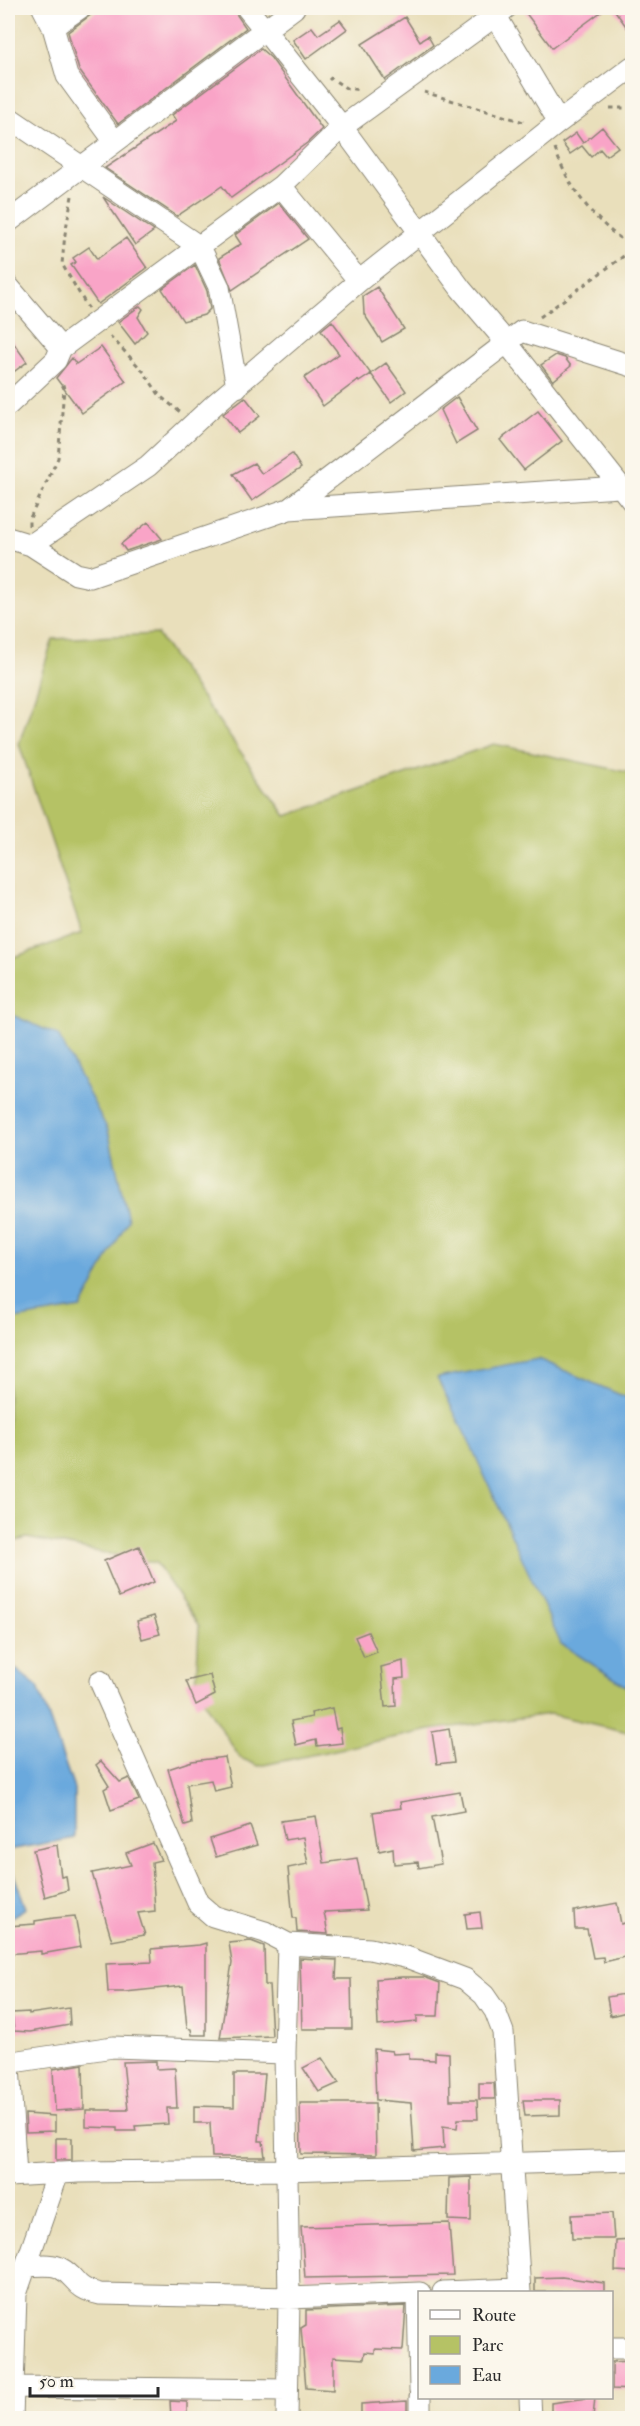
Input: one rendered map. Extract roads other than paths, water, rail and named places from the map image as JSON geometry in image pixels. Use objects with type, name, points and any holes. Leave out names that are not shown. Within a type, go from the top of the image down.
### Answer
[{"type":"street","points":[[43,8],[53,27],[67,76],[115,142]]},
{"type":"street","points":[[53,27],[80,8]]},
{"type":"street","points":[[247,8],[421,231],[461,290],[514,337],[626,494]]},
{"type":"street","points":[[8,222],[294,8]]},
{"type":"street","points":[[8,405],[59,354],[95,323],[281,186],[342,127],[498,10],[554,126]]},
{"type":"street","points":[[31,545],[148,466],[197,420],[359,281],[554,126],[633,67]]},
{"type":"street","points":[[8,117],[76,172],[200,247],[219,287],[237,387]]},
{"type":"street","points":[[281,186],[359,281]]},
{"type":"street","points":[[8,286],[59,354]]},
{"type":"street","points":[[514,337],[633,366]]},
{"type":"street","points":[[290,509],[514,337]]},
{"type":"street","points":[[8,538],[31,545],[76,574],[90,578],[290,509],[626,494]]},
{"type":"street","points":[[100,1682],[198,1903],[213,1916],[265,1932],[288,1944],[370,1949],[409,1958],[465,1979],[484,1995],[495,2011],[503,2032],[520,2291]]},
{"type":"street","points":[[287,2418],[289,2298],[285,2170],[285,2053],[288,1944]]},
{"type":"street","points":[[285,2053],[113,2047],[13,2062],[9,2066],[12,2176],[58,2173],[285,2170],[633,2160]]},
{"type":"street","points":[[12,2418],[12,2295],[26,2266],[58,2173]]},
{"type":"street","points":[[26,2266],[50,2265],[61,2268],[84,2291],[100,2294],[289,2298],[418,2294]]},
{"type":"street","points":[[613,2348],[633,2348]]},
{"type":"street","points":[[12,2387],[286,2390]]},
{"type":"street","points":[[420,2399],[420,2418]]},
{"type":"street","points":[[530,2399],[531,2418]]},
{"type":"water","points":[[12,1015],[58,1035],[108,1130],[128,1220],[81,1308],[8,1320],[8,1018]]},
{"type":"water","points":[[538,1359],[625,1397],[632,1395],[632,1690],[561,1644],[471,1446],[437,1378]]},
{"type":"water","points":[[8,1663],[38,1687],[74,1789],[74,1838],[8,1850]]},
{"type":"water","points":[[8,1859],[26,1908],[8,1919]]}]
